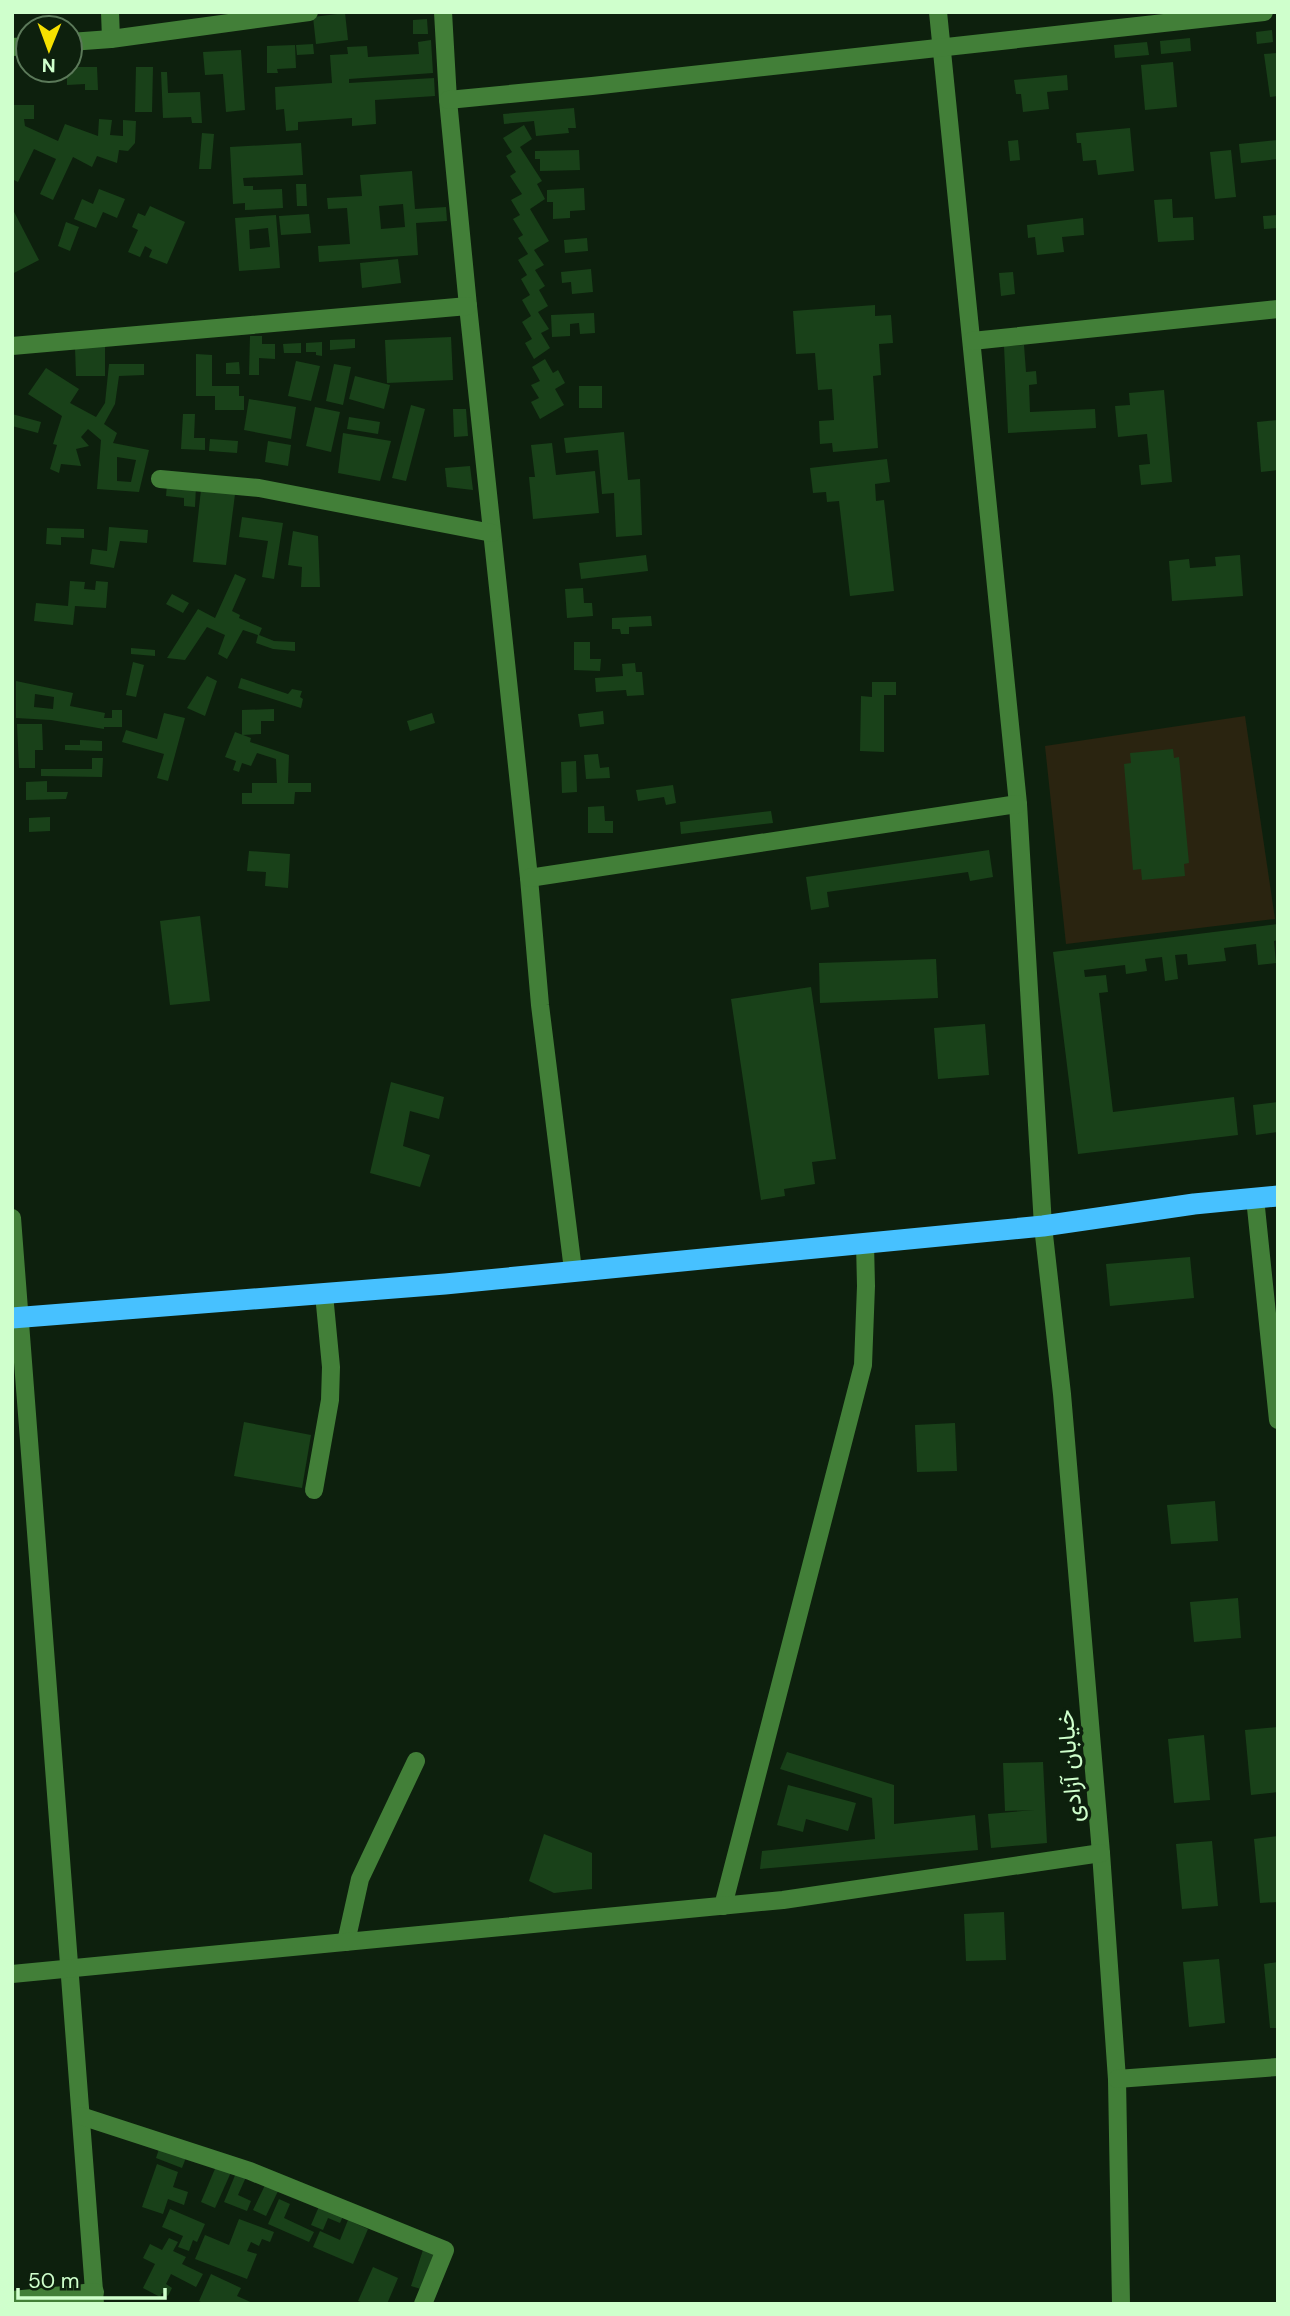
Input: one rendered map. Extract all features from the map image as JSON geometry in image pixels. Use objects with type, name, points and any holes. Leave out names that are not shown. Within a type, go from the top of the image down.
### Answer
[{"type":"highway","points":[[16,1318],[445,1284],[1043,1226],[1194,1204],[1278,1196]]},
{"type":"street","points":[[110,12],[111,39]]},
{"type":"street","points":[[84,41],[309,12]]},
{"type":"street","points":[[443,12],[468,306],[540,1005],[573,1270]]},
{"type":"street","name":"خیابان آزادی","points":[[938,12],[1018,804],[1043,1226],[1062,1394],[1101,1853],[1117,2080],[1121,2304]]},
{"type":"street","points":[[449,100],[1264,12]]},
{"type":"street","points":[[12,346],[468,306]]},
{"type":"street","points":[[972,341],[1278,309]]},
{"type":"street","points":[[160,479],[258,488],[492,533]]},
{"type":"street","points":[[529,878],[1018,804]]},
{"type":"street","points":[[1255,1198],[1278,1420]]},
{"type":"street","points":[[12,1218],[16,1318],[95,2298],[12,2300]]},
{"type":"street","points":[[723,1906],[863,1365],[865,1243]]},
{"type":"street","points":[[314,1490],[330,1400],[331,1367],[324,1294]]},
{"type":"street","points":[[346,1942],[360,1879],[416,1761]]},
{"type":"street","points":[[12,1974],[783,1900],[1101,1853]]},
{"type":"street","points":[[1117,2080],[1278,2067]]},
{"type":"street","points":[[81,2116],[250,2171],[445,2250],[423,2304]]},
{"type":"shaded area","points":[[1245,716],[1275,919],[1066,944],[1045,746]]},
{"type":"building","points":[[345,13],[348,40],[316,44],[313,17]]},
{"type":"building","points":[[427,19],[428,34],[413,34],[413,20]]},
{"type":"building","points":[[1272,30],[1273,42],[1257,44],[1256,32]]},
{"type":"building","points":[[1190,38],[1191,51],[1161,54],[1160,41]]},
{"type":"building","points":[[431,40],[433,73],[349,79],[349,83],[434,78],[435,96],[375,100],[376,124],[352,126],[352,118],[298,122],[298,130],[286,131],[284,109],[276,110],[275,87],[332,83],[330,55],[348,54],[347,47],[367,46],[368,57],[419,54],[418,42]]},
{"type":"building","points":[[1147,42],[1149,55],[1115,58],[1114,45]]},
{"type":"building","points":[[313,44],[314,54],[297,55],[296,45]]},
{"type":"building","points":[[295,45],[296,68],[277,69],[278,73],[267,73],[267,46]]},
{"type":"building","points":[[241,50],[245,110],[226,112],[223,74],[205,75],[203,52]]},
{"type":"building","points":[[1278,53],[1278,96],[1270,97],[1264,54]]},
{"type":"building","points":[[1173,62],[1177,107],[1145,110],[1141,65]]},
{"type":"building","points":[[84,67],[97,67],[98,90],[85,90],[85,84],[67,85],[84,84]]},
{"type":"building","points":[[136,67],[153,67],[152,112],[135,112]]},
{"type":"building","points":[[161,72],[167,72],[168,93],[200,92],[202,123],[192,123],[191,117],[163,118]]},
{"type":"building","points":[[1067,75],[1068,90],[1047,92],[1049,109],[1023,112],[1021,94],[1016,94],[1014,80]]},
{"type":"building","points":[[12,105],[34,105],[34,119],[24,119],[25,126],[58,141],[65,124],[98,136],[99,119],[112,120],[110,135],[123,136],[123,120],[136,121],[135,143],[128,151],[119,150],[117,163],[97,156],[92,167],[73,157],[53,200],[40,194],[56,159],[34,149],[18,182],[12,179]]},
{"type":"building","points":[[574,108],[576,128],[568,128],[569,133],[536,136],[534,121],[504,124],[503,114]]},
{"type":"building","points":[[524,125],[532,139],[520,147],[542,181],[537,184],[545,199],[530,209],[549,241],[534,250],[544,265],[535,270],[545,286],[539,290],[548,306],[538,312],[549,329],[541,333],[550,348],[534,359],[525,343],[532,339],[522,322],[531,316],[522,300],[530,295],[521,279],[527,275],[518,260],[528,254],[518,238],[523,235],[513,219],[520,215],[511,200],[522,194],[510,176],[516,172],[506,156],[512,152],[503,138]]},
{"type":"building","points":[[1130,128],[1134,171],[1098,175],[1096,160],[1083,161],[1081,143],[1077,143],[1076,133]]},
{"type":"building","points":[[202,133],[214,134],[211,169],[199,169]]},
{"type":"building","points":[[1018,140],[1020,160],[1010,161],[1008,141]]},
{"type":"building","points":[[1278,140],[1278,159],[1241,163],[1239,144]]},
{"type":"building","points":[[301,143],[303,175],[243,178],[244,186],[253,186],[253,190],[282,189],[283,208],[245,210],[245,203],[233,204],[230,147]]},
{"type":"building","points":[[579,150],[580,170],[540,171],[540,159],[535,159],[535,151]]},
{"type":"building","points":[[1231,150],[1236,197],[1215,199],[1210,152]]},
{"type":"building","points":[[412,171],[415,209],[446,207],[447,221],[416,223],[418,255],[319,262],[318,246],[350,244],[347,208],[328,209],[327,198],[362,196],[360,175]],"holes":[[[403,204],[405,227],[381,229],[379,206]]]},
{"type":"building","points":[[296,184],[306,184],[307,206],[297,206]]},
{"type":"building","points":[[584,188],[585,210],[570,211],[570,218],[553,219],[553,202],[547,202],[547,190]]},
{"type":"building","points":[[99,189],[125,199],[117,218],[103,212],[96,228],[74,219],[82,199],[93,204]]},
{"type":"building","points":[[1172,199],[1173,218],[1193,217],[1194,240],[1158,242],[1154,200]]},
{"type":"building","points":[[150,206],[185,222],[167,264],[149,257],[152,250],[145,246],[140,257],[128,252],[138,230],[132,227],[138,213],[145,216]]},
{"type":"building","points":[[12,208],[39,260],[12,274]]},
{"type":"building","points":[[309,214],[311,233],[281,235],[279,216]]},
{"type":"building","points":[[276,215],[280,268],[239,271],[235,218]],"holes":[[[268,228],[270,247],[250,249],[249,230]]]},
{"type":"building","points":[[1278,215],[1278,228],[1264,229],[1263,216]]},
{"type":"building","points":[[1083,218],[1084,235],[1062,237],[1064,252],[1037,255],[1035,237],[1028,238],[1027,225]]},
{"type":"building","points":[[66,222],[79,227],[70,251],[58,246]]},
{"type":"building","points":[[587,238],[588,251],[565,253],[564,240]]},
{"type":"building","points":[[398,259],[401,283],[362,288],[360,263]]},
{"type":"building","points":[[591,269],[593,292],[572,294],[571,282],[562,283],[561,272]]},
{"type":"building","points":[[1013,272],[1015,294],[1001,296],[999,273]]},
{"type":"building","points":[[875,305],[875,316],[891,315],[893,343],[879,344],[881,375],[873,376],[878,448],[833,452],[832,443],[820,444],[819,421],[834,420],[832,389],[818,390],[815,353],[796,354],[793,311]]},
{"type":"building","points":[[594,313],[595,333],[580,334],[579,323],[570,324],[570,336],[552,337],[551,315]]},
{"type":"building","points":[[250,336],[262,336],[262,344],[275,344],[275,359],[259,358],[259,375],[249,375]]},
{"type":"building","points":[[451,337],[453,380],[387,383],[385,340]]},
{"type":"building","points":[[355,339],[355,348],[330,350],[330,340]]},
{"type":"building","points":[[322,342],[322,356],[316,355],[316,352],[306,352],[306,343]]},
{"type":"building","points":[[301,343],[301,353],[284,353],[283,344]]},
{"type":"building","points":[[1024,345],[1026,372],[1036,371],[1037,384],[1029,385],[1030,412],[1095,409],[1096,428],[1008,433],[1004,346]]},
{"type":"building","points":[[75,347],[105,347],[105,376],[76,376]]},
{"type":"building","points":[[196,354],[212,355],[212,386],[239,386],[239,396],[244,396],[244,410],[215,410],[215,396],[196,396]]},
{"type":"building","points":[[545,359],[553,373],[558,370],[565,383],[555,389],[564,405],[540,419],[531,402],[539,398],[531,385],[540,381],[532,367]]},
{"type":"building","points":[[296,361],[320,366],[311,401],[288,396]]},
{"type":"building","points":[[239,362],[240,374],[226,374],[226,363]]},
{"type":"building","points":[[109,364],[144,364],[144,375],[119,376],[115,404],[104,424],[117,433],[113,443],[149,450],[139,492],[97,489],[101,440],[88,429],[81,437],[89,446],[76,449],[81,466],[61,464],[59,473],[50,469],[57,445],[53,444],[62,416],[28,394],[46,368],[79,389],[70,403],[96,417],[105,403]],"holes":[[[117,457],[136,460],[131,482],[117,481]]]},
{"type":"building","points":[[334,364],[351,367],[343,405],[326,401]]},
{"type":"building","points":[[355,376],[390,385],[384,409],[349,399]]},
{"type":"building","points":[[579,386],[602,386],[602,408],[579,408]]},
{"type":"building","points":[[1164,390],[1172,482],[1141,485],[1139,465],[1150,464],[1147,434],[1118,437],[1115,406],[1130,405],[1129,393]]},
{"type":"building","points":[[249,399],[296,407],[291,439],[244,430]]},
{"type":"building","points":[[411,405],[425,409],[406,481],[392,478]]},
{"type":"building","points":[[315,407],[340,412],[331,452],[306,446]]},
{"type":"building","points":[[453,409],[466,409],[468,436],[454,437]]},
{"type":"building","points":[[12,414],[41,422],[38,433],[12,426]]},
{"type":"building","points":[[183,414],[195,414],[194,438],[205,438],[205,450],[181,449]]},
{"type":"building","points":[[349,417],[380,422],[378,434],[347,429]]},
{"type":"building","points":[[1278,420],[1278,470],[1261,472],[1257,422]]},
{"type":"building","points":[[624,432],[628,480],[640,479],[642,535],[616,537],[614,493],[602,494],[598,450],[566,453],[564,438]]},
{"type":"building","points":[[343,433],[391,441],[380,481],[338,473]]},
{"type":"building","points":[[210,439],[238,441],[237,453],[209,451]]},
{"type":"building","points":[[268,441],[291,445],[288,466],[265,462]]},
{"type":"building","points":[[552,443],[556,475],[595,471],[599,513],[533,519],[529,477],[535,477],[531,445]]},
{"type":"building","points":[[887,459],[890,482],[875,484],[876,501],[884,500],[894,591],[850,596],[839,501],[827,502],[826,492],[813,493],[810,468]]},
{"type":"building","points":[[470,466],[473,490],[447,487],[445,468]]},
{"type":"building","points":[[167,484],[196,486],[195,507],[184,506],[184,498],[166,496]]},
{"type":"building","points":[[201,490],[235,494],[226,565],[193,562]]},
{"type":"building","points":[[242,517],[283,523],[274,579],[262,577],[268,541],[239,537]]},
{"type":"building","points":[[109,527],[148,530],[147,543],[120,541],[114,568],[90,564],[92,549],[107,551]]},
{"type":"building","points":[[47,528],[84,529],[84,538],[61,537],[61,545],[46,544]]},
{"type":"building","points":[[293,531],[318,536],[320,587],[301,587],[302,567],[288,565]]},
{"type":"building","points":[[646,555],[648,571],[581,579],[579,563]]},
{"type":"building","points":[[1240,555],[1243,596],[1172,601],[1169,561],[1189,559],[1190,568],[1216,566],[1215,557]]},
{"type":"building","points":[[235,574],[246,579],[232,611],[240,615],[239,618],[262,628],[259,635],[274,641],[295,642],[295,651],[273,649],[256,643],[258,635],[243,630],[227,659],[218,654],[225,635],[207,627],[185,660],[167,658],[198,609],[215,618]]},
{"type":"building","points":[[70,581],[85,582],[84,589],[95,590],[96,581],[108,582],[106,608],[75,606],[73,625],[34,621],[36,603],[68,606]]},
{"type":"building","points":[[583,588],[584,603],[592,603],[593,616],[567,618],[565,589]]},
{"type":"building","points":[[172,594],[189,603],[183,613],[166,604]]},
{"type":"building","points":[[651,616],[652,626],[629,627],[629,634],[621,634],[620,629],[612,629],[612,618]]},
{"type":"building","points":[[574,642],[590,642],[590,659],[601,659],[600,671],[574,670]]},
{"type":"building","points":[[131,648],[155,650],[155,656],[131,654]]},
{"type":"building","points":[[133,662],[144,665],[136,697],[126,695]]},
{"type":"building","points":[[635,663],[636,672],[642,672],[644,695],[627,696],[626,690],[596,692],[595,678],[623,676],[622,664]]},
{"type":"building","points":[[207,676],[217,681],[205,716],[187,708]]},
{"type":"building","points":[[241,678],[288,694],[292,689],[302,691],[301,708],[238,688]]},
{"type":"building","points":[[16,681],[73,693],[70,706],[105,713],[104,718],[112,718],[112,710],[122,710],[122,727],[104,729],[51,720],[16,718]],"holes":[[[35,694],[54,697],[53,709],[34,707]]]},
{"type":"building","points":[[872,682],[896,682],[896,695],[884,695],[884,752],[860,751],[861,696],[872,697]]},
{"type":"building","points":[[274,709],[274,721],[261,721],[261,734],[242,735],[242,710]]},
{"type":"building","points":[[603,711],[604,724],[580,727],[578,714]]},
{"type":"building","points":[[164,713],[185,718],[168,781],[157,778],[164,754],[122,742],[126,730],[157,739]]},
{"type":"building","points":[[432,713],[435,723],[410,731],[407,721]]},
{"type":"building","points":[[17,724],[42,724],[43,750],[35,750],[35,768],[19,768]]},
{"type":"building","points":[[235,732],[251,738],[250,742],[289,755],[288,783],[311,783],[311,792],[295,792],[294,804],[242,804],[242,793],[252,793],[252,783],[277,783],[276,759],[257,753],[251,766],[242,763],[239,772],[233,770],[236,761],[225,757]]},
{"type":"building","points":[[80,740],[102,741],[102,751],[65,750],[65,745],[80,745]]},
{"type":"building","points":[[1173,749],[1174,758],[1179,757],[1189,863],[1184,864],[1185,876],[1142,880],[1141,869],[1133,870],[1124,764],[1131,763],[1130,753]]},
{"type":"building","points":[[598,754],[600,768],[609,767],[610,778],[586,779],[584,755]]},
{"type":"building","points":[[92,758],[103,758],[102,777],[41,776],[41,769],[92,769]]},
{"type":"building","points":[[576,761],[577,792],[562,793],[561,762]]},
{"type":"building","points":[[47,781],[47,792],[68,792],[66,799],[26,800],[26,782]]},
{"type":"building","points":[[673,785],[676,803],[666,805],[664,797],[638,801],[636,790]]},
{"type":"building","points":[[604,806],[605,821],[613,821],[613,833],[588,833],[588,807]]},
{"type":"building","points":[[771,811],[773,823],[681,834],[680,822]]},
{"type":"building","points":[[50,817],[50,831],[29,832],[29,818]]},
{"type":"building","points":[[989,850],[993,877],[970,881],[968,872],[827,892],[829,907],[811,910],[806,877]]},
{"type":"building","points":[[249,851],[290,854],[288,888],[265,886],[266,872],[247,871]]},
{"type":"building","points":[[200,916],[210,1001],[170,1005],[160,921]]},
{"type":"building","points":[[1278,924],[1278,940],[1274,941],[1276,963],[1258,965],[1256,944],[1224,948],[1226,961],[1188,965],[1187,954],[1175,955],[1178,979],[1165,981],[1162,957],[1145,959],[1147,971],[1126,974],[1125,965],[1084,970],[1085,977],[1106,975],[1108,992],[1099,993],[1113,1112],[1234,1097],[1238,1135],[1078,1154],[1053,952]]},
{"type":"building","points":[[936,959],[938,998],[820,1003],[819,963]]},
{"type":"building","points":[[811,987],[836,1159],[812,1162],[815,1184],[784,1189],[785,1196],[761,1200],[731,999]]},
{"type":"building","points":[[985,1024],[989,1075],[938,1079],[934,1028]]},
{"type":"building","points":[[391,1082],[444,1097],[439,1119],[410,1111],[403,1146],[430,1155],[420,1187],[370,1173]]},
{"type":"building","points":[[1278,1102],[1278,1132],[1256,1135],[1253,1105]]},
{"type":"building","points":[[1190,1257],[1194,1298],[1110,1306],[1106,1264]]},
{"type":"building","points":[[244,1422],[311,1435],[302,1488],[234,1476]]},
{"type":"building","points":[[955,1423],[957,1471],[917,1472],[915,1425]]},
{"type":"building","points":[[1215,1501],[1218,1541],[1171,1544],[1167,1505]]},
{"type":"building","points":[[1238,1598],[1241,1638],[1194,1642],[1190,1602]]},
{"type":"building","points":[[1278,1727],[1278,1792],[1251,1795],[1245,1730]]},
{"type":"building","points":[[1204,1735],[1210,1800],[1174,1803],[1168,1739]]},
{"type":"building","points":[[787,1752],[894,1785],[894,1824],[975,1815],[978,1850],[760,1869],[762,1851],[875,1839],[872,1798],[780,1769]]},
{"type":"building","points":[[1043,1762],[1047,1843],[991,1848],[988,1814],[1035,1810],[1005,1811],[1003,1763]]},
{"type":"building","points":[[788,1785],[856,1803],[848,1831],[806,1819],[803,1832],[777,1825]]},
{"type":"building","points":[[544,1834],[592,1853],[592,1889],[554,1893],[529,1881]]},
{"type":"building","points":[[1278,1836],[1278,1902],[1260,1903],[1254,1839]]},
{"type":"building","points":[[1212,1841],[1218,1906],[1182,1909],[1176,1844]]},
{"type":"building","points":[[1004,1912],[1006,1960],[966,1961],[964,1914]]},
{"type":"building","points":[[1219,1959],[1225,2023],[1189,2027],[1183,1962]]},
{"type":"building","points":[[1278,1962],[1278,2028],[1270,2028],[1264,1964]]},
{"type":"building","points":[[160,2146],[187,2155],[182,2168],[156,2158]]},
{"type":"building","points":[[157,2164],[178,2172],[173,2187],[188,2192],[184,2205],[168,2199],[163,2214],[142,2207]]},
{"type":"building","points":[[217,2164],[232,2170],[215,2208],[201,2202]]},
{"type":"building","points":[[236,2173],[246,2177],[238,2195],[251,2201],[247,2211],[224,2202]]},
{"type":"building","points":[[267,2181],[280,2187],[266,2216],[253,2210]]},
{"type":"building","points":[[279,2199],[290,2204],[284,2218],[314,2232],[309,2242],[268,2224]]},
{"type":"building","points":[[320,2204],[344,2214],[340,2223],[328,2218],[323,2230],[311,2225]]},
{"type":"building","points":[[170,2209],[205,2224],[197,2242],[193,2240],[189,2251],[178,2247],[183,2236],[162,2227]]},
{"type":"building","points":[[239,2219],[274,2232],[270,2242],[262,2239],[259,2246],[251,2242],[247,2251],[257,2254],[247,2279],[195,2259],[205,2235],[229,2245]]},
{"type":"building","points":[[348,2220],[368,2229],[353,2264],[313,2247],[320,2231],[340,2240]]},
{"type":"building","points":[[169,2238],[178,2242],[173,2251],[186,2257],[182,2264],[203,2274],[196,2287],[171,2274],[166,2284],[172,2288],[168,2296],[162,2293],[160,2297],[143,2288],[155,2264],[143,2258],[150,2244],[162,2250]]},
{"type":"building","points":[[423,2250],[437,2254],[424,2290],[411,2286]]},
{"type":"building","points":[[373,2267],[398,2278],[387,2304],[366,2304],[358,2301]]},
{"type":"building","points":[[211,2274],[241,2288],[237,2296],[255,2304],[205,2304],[199,2301]]}]
